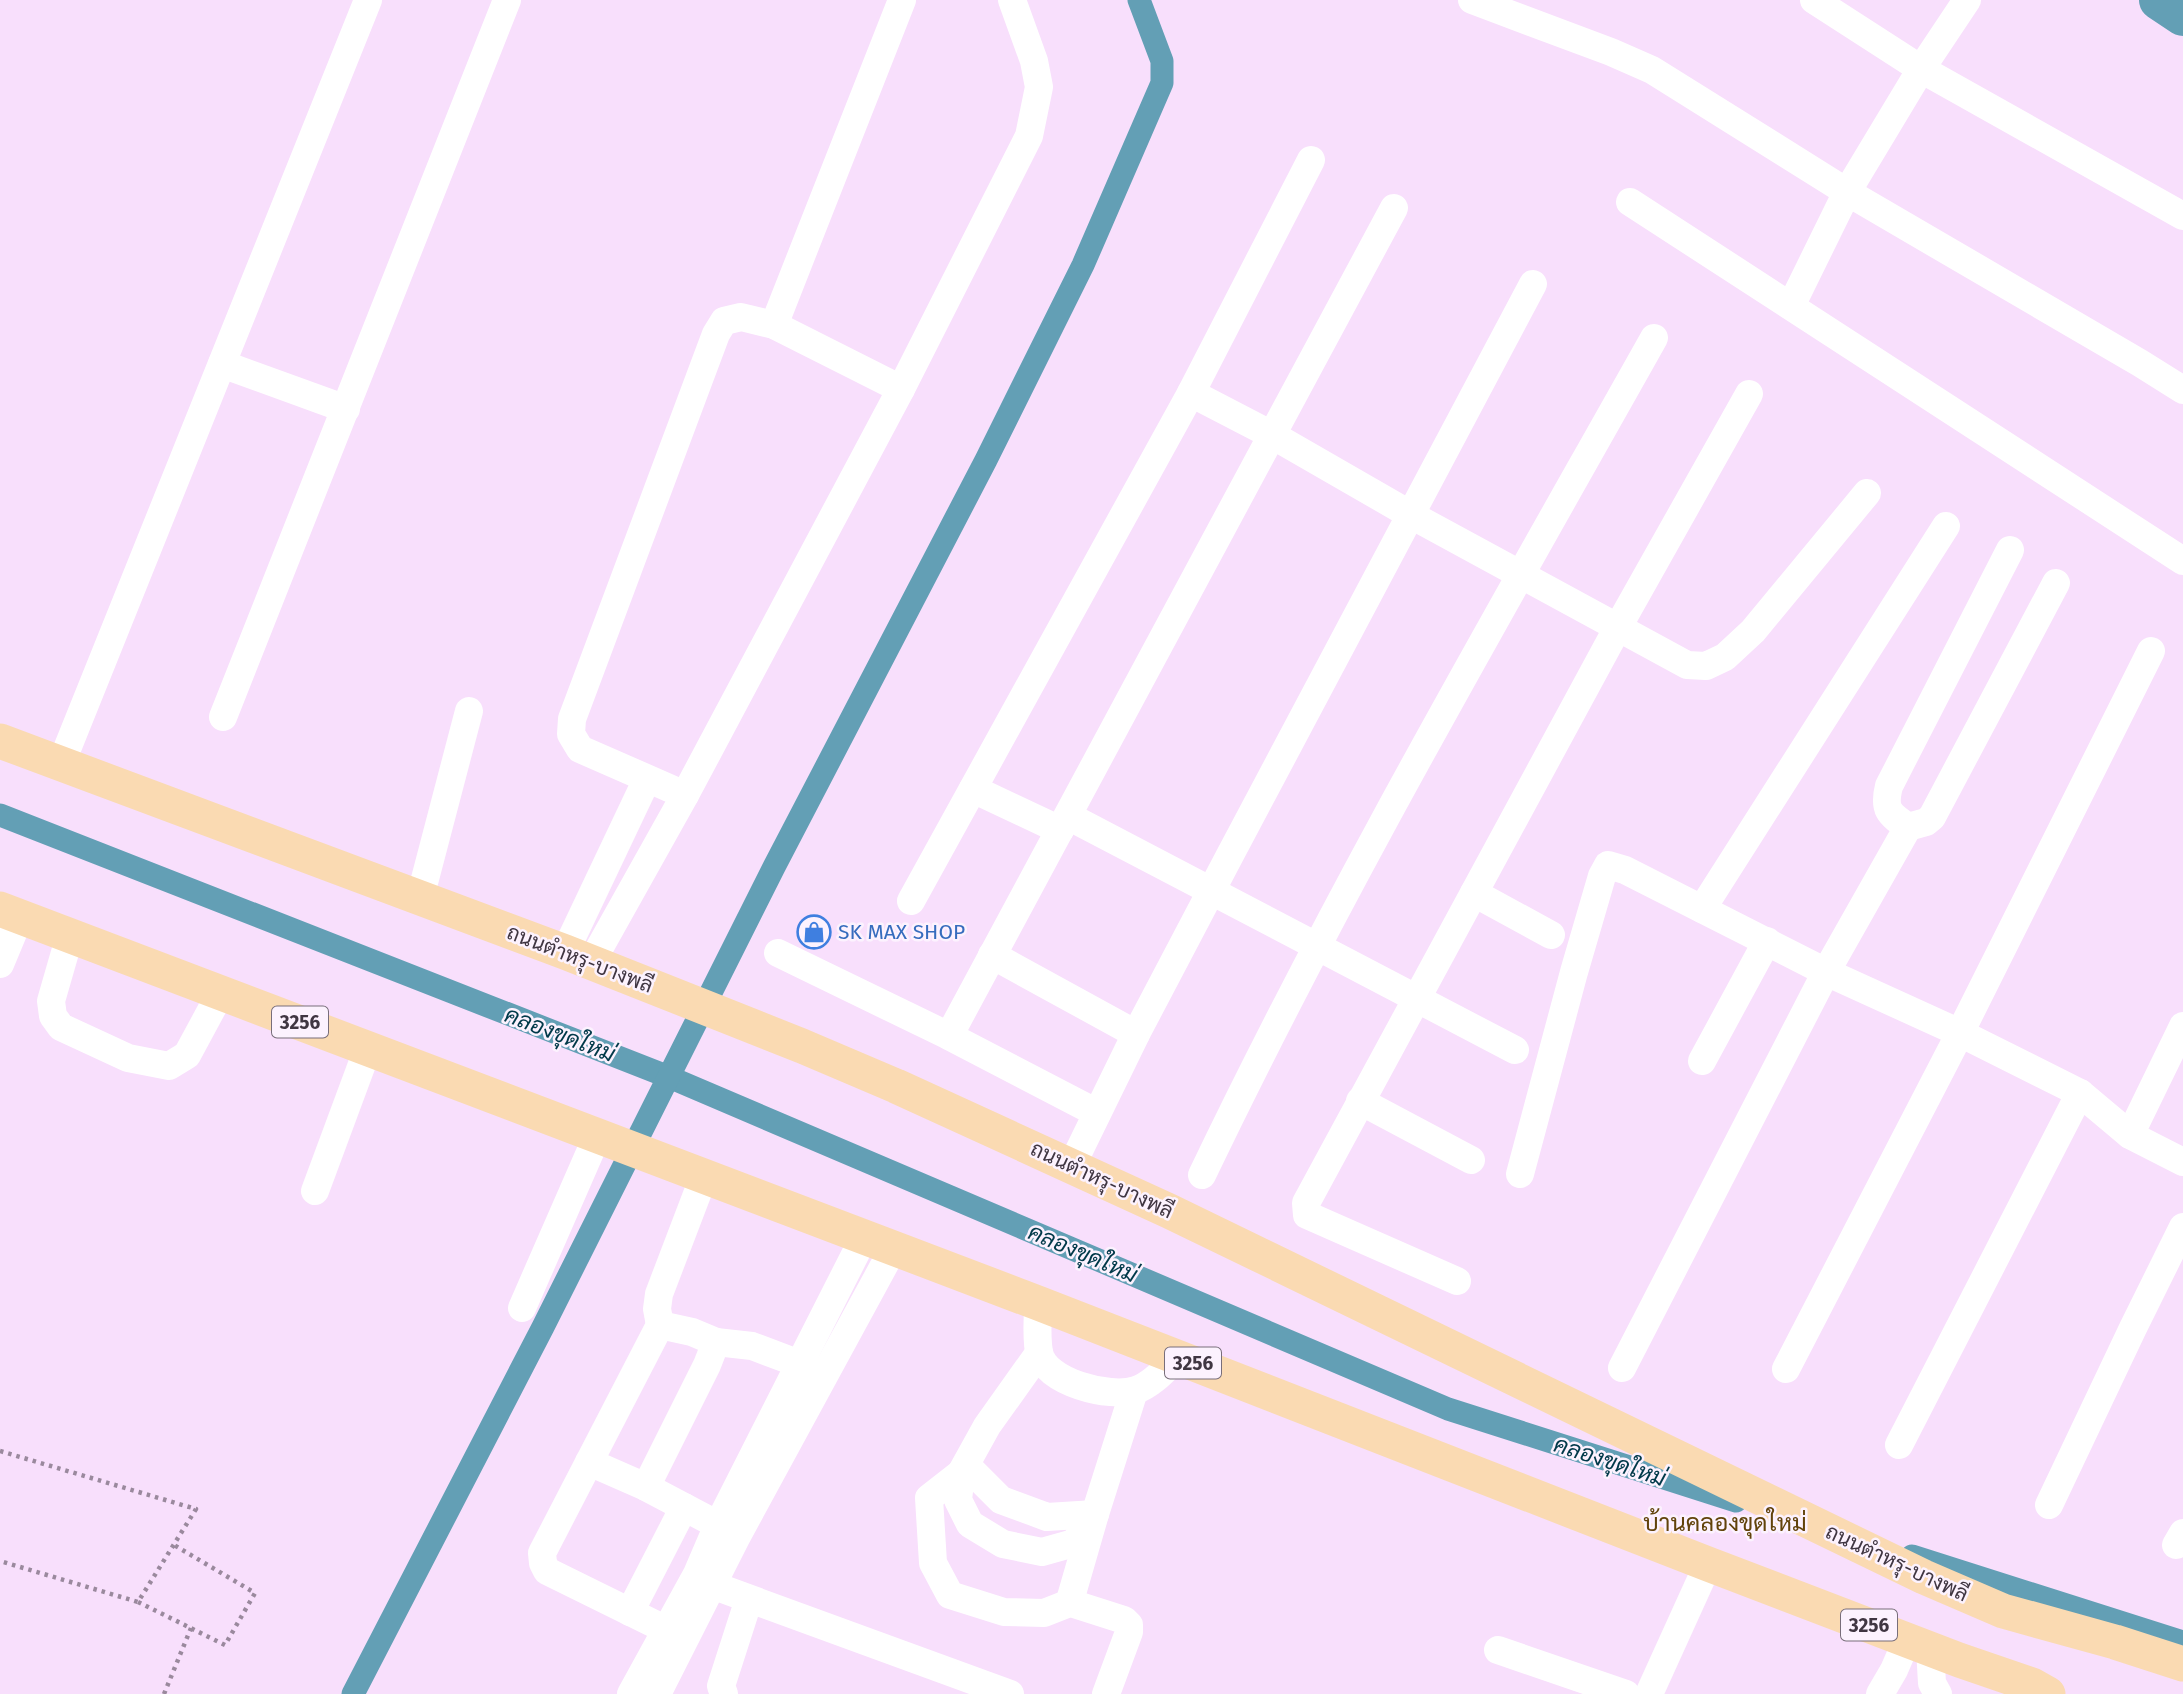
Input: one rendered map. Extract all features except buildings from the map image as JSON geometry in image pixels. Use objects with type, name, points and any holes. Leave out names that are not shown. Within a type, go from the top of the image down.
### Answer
[{"type":"main road","name":"ถนนตำหรุ-บางพลี","points":[[0,741],[659,989],[896,1086],[1072,1166],[1409,1326],[1912,1571],[2003,1611],[2183,1664]]},
{"type":"main road","name":"3256","points":[[10,913],[1038,1303],[1708,1564],[2048,1691]]},
{"type":"main road","points":[[2003,1611],[2081,1650],[2183,1689]]},
{"type":"street","points":[[61,764],[368,0]]},
{"type":"street","points":[[223,717],[507,0]]},
{"type":"street","points":[[774,325],[902,0]]},
{"type":"street","points":[[578,958],[685,795],[901,388],[1028,136],[1039,88],[1034,61],[1012,0]]},
{"type":"street","points":[[1472,0],[1652,70],[1847,192],[2183,390]]},
{"type":"street","points":[[1815,0],[1921,69],[2182,214]]},
{"type":"street","points":[[1791,306],[1847,192],[1921,69],[1967,0]]},
{"type":"street","points":[[911,901],[1191,393],[1311,160]]},
{"type":"street","points":[[1630,202],[2183,561]]},
{"type":"street","points":[[949,1036],[1394,208]]},
{"type":"street","points":[[1072,1166],[1136,1034],[1533,284]]},
{"type":"street","points":[[685,795],[580,749],[571,734],[572,719],[716,334],[724,321],[741,317],[774,325],[901,388]]},
{"type":"street","points":[[1202,1175],[1236,1103],[1385,818],[1654,338]]},
{"type":"street","points":[[222,364],[346,409]]},
{"type":"street","points":[[1191,393],[1272,435],[1410,514],[1687,665],[1706,666],[1725,657],[1753,631],[1867,492]]},
{"type":"street","points":[[1457,1281],[1307,1215],[1306,1203],[1618,627],[1749,394]]},
{"type":"street","points":[[1702,909],[1946,526]]},
{"type":"street","points":[[1908,827],[1888,811],[1885,801],[1889,786],[2010,550]]},
{"type":"street","points":[[1622,1368],[1826,972],[1908,827],[1926,822],[1932,817],[2056,583]]},
{"type":"street","points":[[1786,1369],[1960,1033],[2151,651]]},
{"type":"street","points":[[420,898],[469,711]]},
{"type":"street","points":[[578,958],[647,779]]},
{"type":"street","points":[[973,789],[1064,823],[1211,892],[1515,1050]]},
{"type":"street","points":[[1520,1174],[1574,972],[1604,870],[1608,865],[2080,1093],[2130,1135],[2183,1162]]},
{"type":"street","points":[[1474,893],[1551,935]]},
{"type":"street","points":[[0,964],[10,913]]},
{"type":"street","points":[[70,935],[51,1001],[52,1016],[61,1027],[128,1058],[169,1066],[187,1055],[221,992]]},
{"type":"street","points":[[1702,1061],[1767,941]]},
{"type":"street","points":[[778,953],[949,1036],[1097,1113]]},
{"type":"street","points":[[992,955],[1136,1034]]},
{"type":"street","points":[[2130,1135],[2183,1026]]},
{"type":"street","points":[[315,1191],[368,1048]]},
{"type":"street","points":[[1899,1445],[2080,1093]]},
{"type":"street","points":[[1360,1101],[1471,1160]]},
{"type":"street","points":[[522,1308],[598,1135]]},
{"type":"street","points":[[676,1635],[547,1572],[542,1553],[660,1325],[657,1309],[659,1294],[691,1171]]},
{"type":"street","points":[[2049,1505],[2183,1227]]},
{"type":"street","points":[[657,1694],[697,1574],[718,1524],[800,1364],[878,1243]]},
{"type":"street","points":[[631,1694],[712,1586],[878,1243]]},
{"type":"street","points":[[1038,1303],[1039,1353],[1050,1372],[1086,1388],[1117,1393],[1134,1391],[1147,1385],[1178,1357]]},
{"type":"street","points":[[660,1325],[692,1332],[716,1342],[752,1346],[800,1364]]},
{"type":"street","points":[[646,1487],[716,1342]]},
{"type":"street","points":[[1039,1353],[987,1426],[963,1469],[958,1500],[971,1524],[1003,1544],[1042,1552],[1074,1543],[1095,1514]]},
{"type":"street","points":[[1072,1602],[1071,1597],[1095,1514],[1134,1391]]},
{"type":"street","points":[[589,1462],[646,1487],[718,1524]]},
{"type":"street","points":[[963,1469],[1001,1500],[1047,1517],[1095,1514]]},
{"type":"street","points":[[963,1469],[929,1498],[933,1563],[950,1595],[1004,1612],[1044,1613],[1072,1602],[1124,1620],[1129,1625],[1129,1632],[1106,1694]]},
{"type":"street","points":[[629,1612],[684,1507]]},
{"type":"street","points":[[1649,1694],[1708,1564]]},
{"type":"street","points":[[712,1586],[1010,1694]]},
{"type":"street","points":[[724,1694],[721,1686],[749,1599]]},
{"type":"street","points":[[1880,1694],[1895,1670],[1919,1644],[1938,1694]]},
{"type":"street","points":[[1498,1650],[1626,1694]]},
{"type":"path","points":[[0,1451],[196,1509],[138,1602]]},
{"type":"path","points":[[0,1561],[138,1602],[225,1645],[255,1593],[174,1545]]},
{"type":"path","points":[[164,1694],[191,1628]]},
{"type":"waterway","points":[[353,1694],[543,1327],[774,867],[986,460],[1083,265],[1162,83],[1162,61],[1139,0]]},
{"type":"waterway","points":[[2159,0],[2183,16]]},
{"type":"waterway","name":"คลองขุดใหม่","points":[[0,815],[669,1077],[1448,1409],[1736,1501]]},
{"type":"waterway","name":"คลองขุดใหม่","points":[[1912,1556],[2183,1642]]},
{"type":"place","name":"SK MAX SHOP","points":[[814,932]]},
{"type":"district","name":"บ้านคลองขุดใหม่","points":[[1725,1523]]}]
